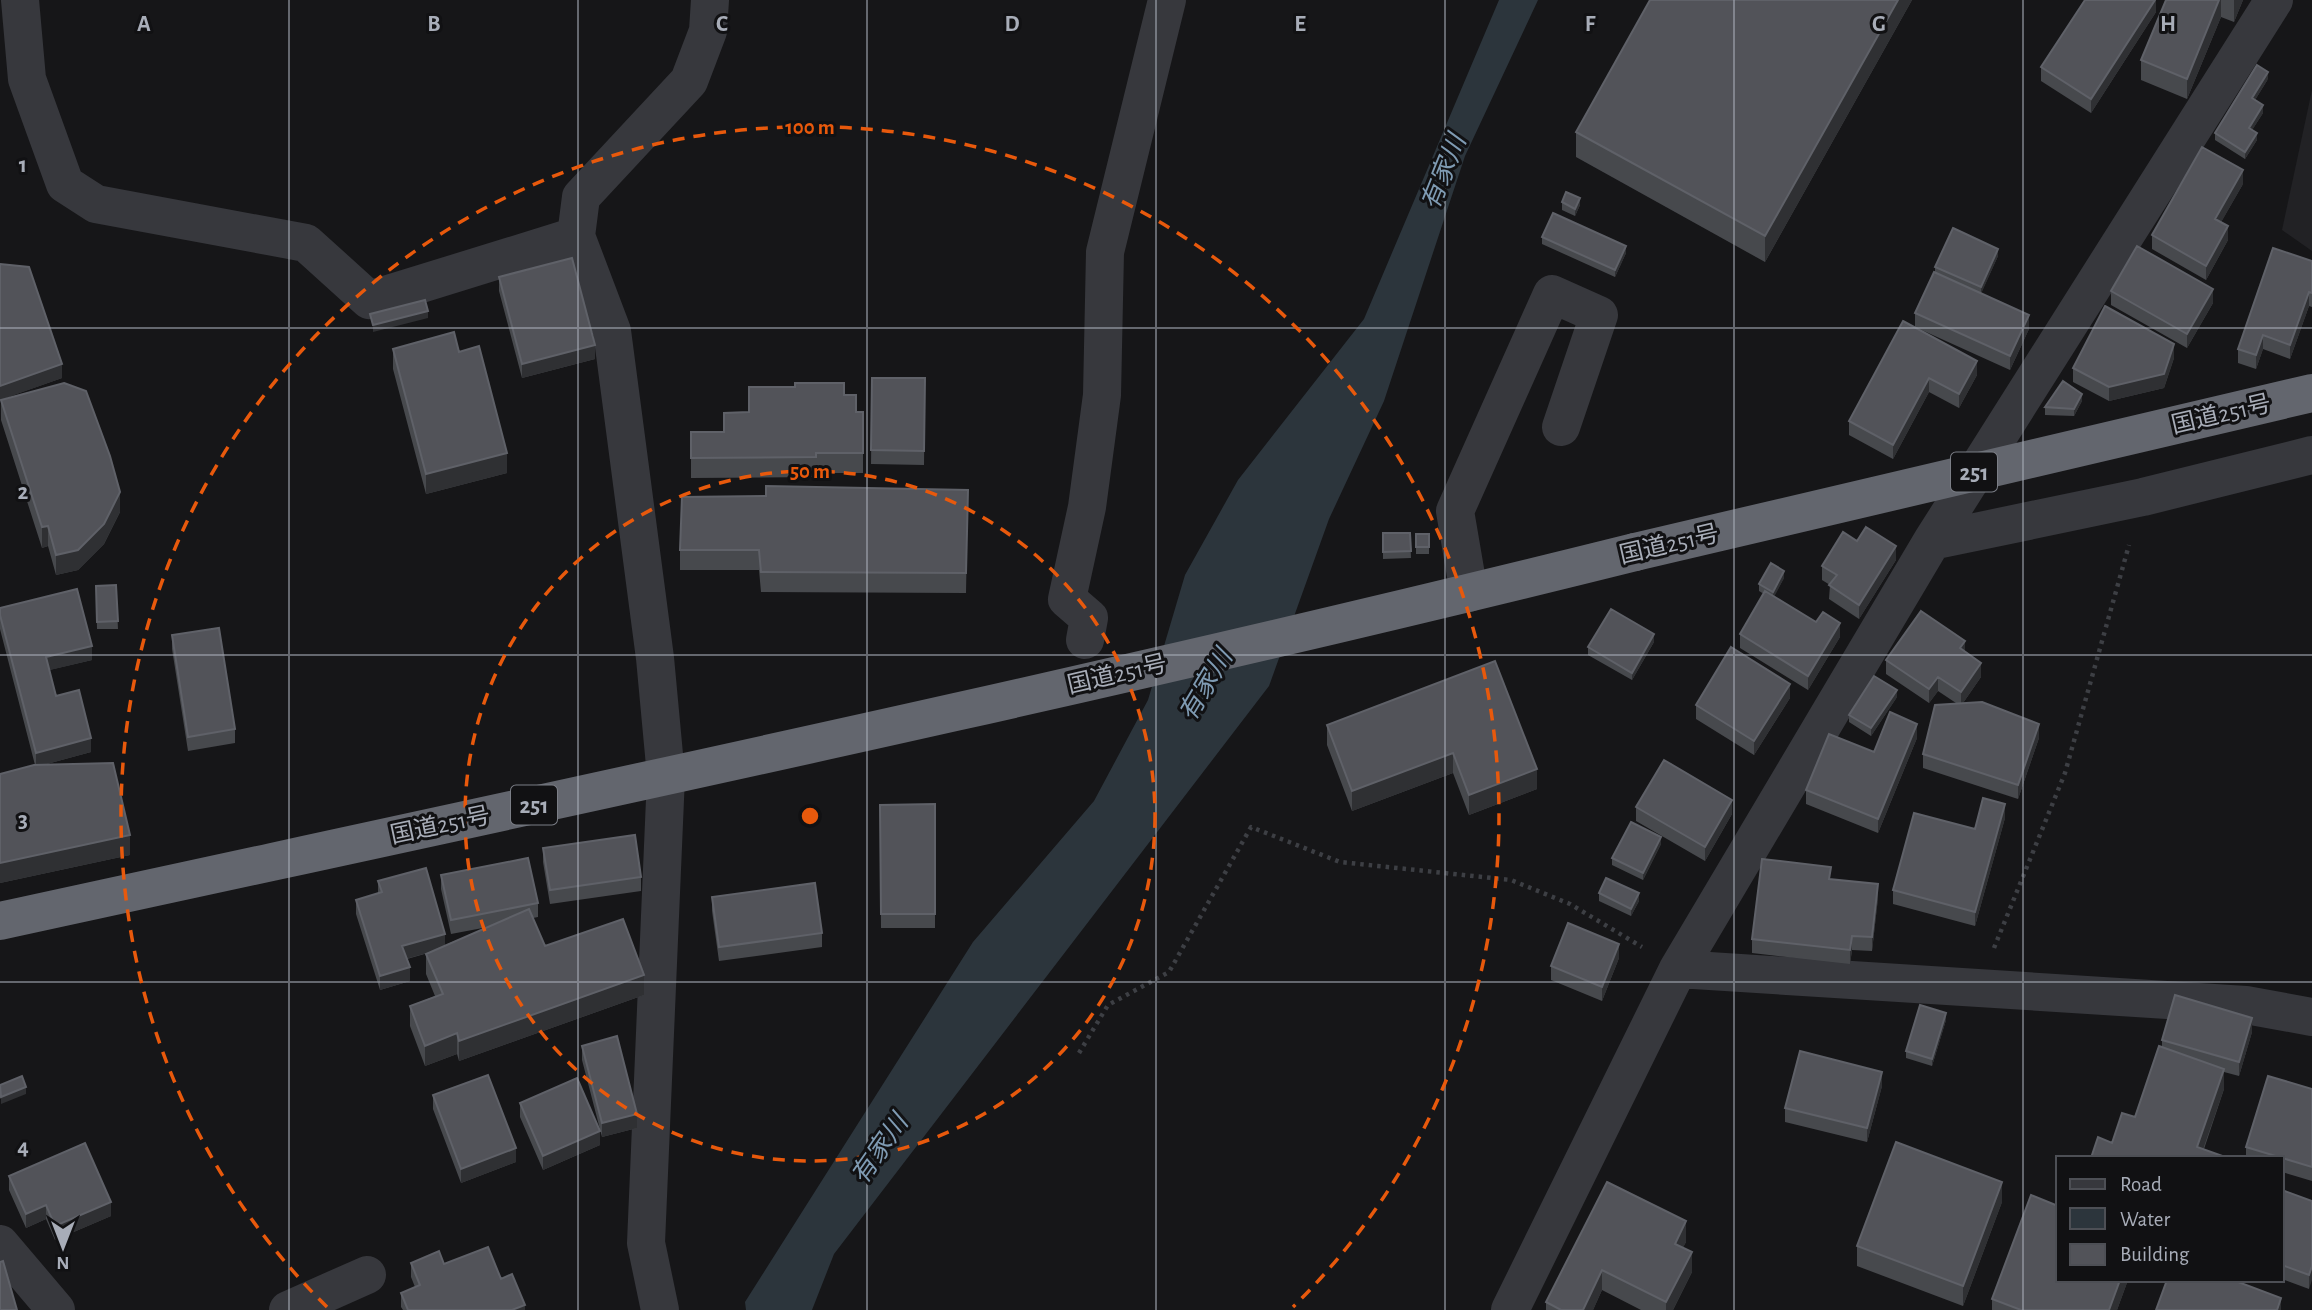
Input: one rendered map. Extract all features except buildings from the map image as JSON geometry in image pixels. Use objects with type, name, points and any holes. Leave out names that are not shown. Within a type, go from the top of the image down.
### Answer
[{"type":"highway","name":"国道251号","points":[[0,921],[666,776],[1359,619],[2312,393]]},
{"type":"street","points":[[20,0],[27,79],[65,184],[96,204],[306,243],[369,300],[576,236]]},
{"type":"street","points":[[660,1310],[646,1243],[666,776],[654,658],[612,331],[576,236],[581,197],[690,81],[708,31],[710,0]]},
{"type":"street","points":[[1084,640],[1089,618],[1067,600],[1087,507],[1102,395],[1105,253],[1167,0]]},
{"type":"street","points":[[1510,1310],[1678,970],[1932,541],[2274,0]]},
{"type":"street","points":[[1469,593],[1455,511],[1552,294],[1599,315],[1561,427]]},
{"type":"street","points":[[1932,541],[2143,497],[2312,454]]},
{"type":"street","points":[[1678,970],[2246,1005],[2312,1017]]},
{"type":"street","points":[[0,1244],[56,1310]]},
{"type":"street","points":[[288,1310],[367,1275]]},
{"type":"path","points":[[1977,990],[2065,773],[2143,497]]},
{"type":"path","points":[[1079,1053],[1108,1005],[1169,972],[1251,827],[1340,862],[1511,880],[1570,904],[1678,970]]},
{"type":"shaded area","points":[[2312,90],[2312,251],[2282,230]]},
{"type":"water","name":"有家川","points":[[1499,0],[1538,0],[1465,156],[1384,401],[1329,519],[1269,686],[834,1254],[812,1310],[746,1310],[745,1302],[973,942],[1094,801],[1148,700],[1185,575],[1238,480],[1364,319]]}]
